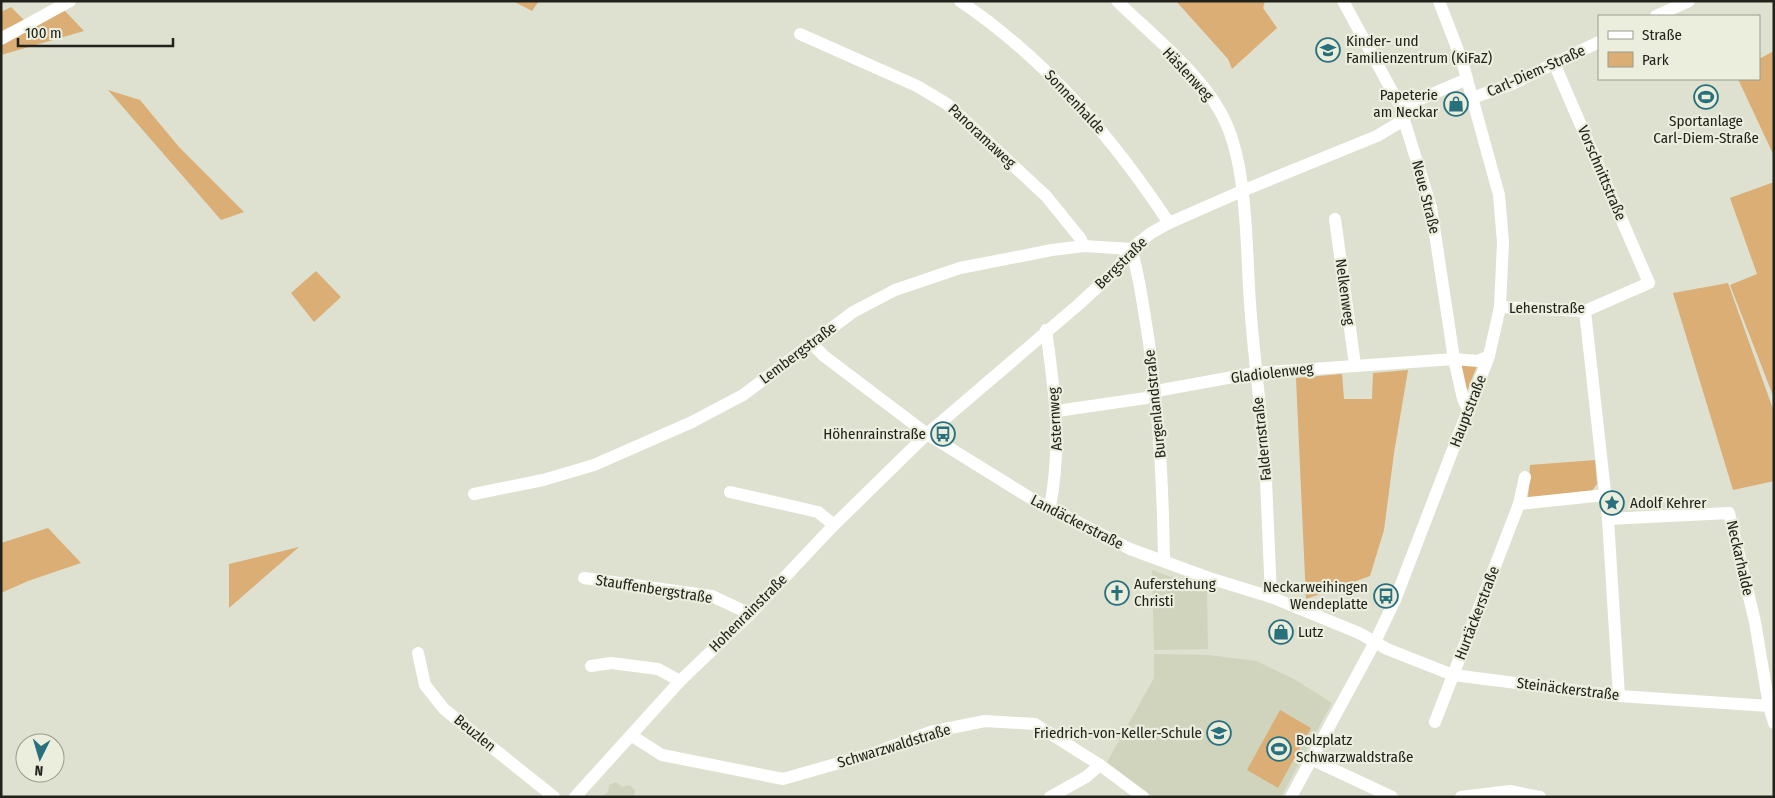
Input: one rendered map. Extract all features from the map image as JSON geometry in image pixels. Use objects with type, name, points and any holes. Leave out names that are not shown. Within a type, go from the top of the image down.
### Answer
[{"type":"street","points":[[1,39],[70,1]]},
{"type":"street","name":"Sonnenhalde","points":[[960,1],[994,24],[1024,50],[1090,116],[1134,170],[1169,223]]},
{"type":"street","name":"Häslenweg","points":[[1117,1],[1192,75],[1215,101],[1226,122],[1236,152],[1242,191]]},
{"type":"street","name":"Neue Straße","points":[[1343,1],[1406,116],[1431,207],[1454,359],[1468,409]]},
{"type":"street","points":[[1658,15],[1689,1]]},
{"type":"street","name":"Hauptstraße","points":[[1291,797],[1375,642],[1413,554],[1489,356],[1500,307],[1504,263],[1499,195],[1467,79],[1440,2]]},
{"type":"street","name":"Panoramaweg","points":[[800,34],[917,86],[947,104],[1046,196],[1080,238],[1084,246]]},
{"type":"street","name":"Carl-Diem-Straße","points":[[1472,98],[1512,84],[1598,42]]},
{"type":"street","name":"Vorschnittstraße","points":[[1554,63],[1649,283]]},
{"type":"street","name":"Bergstraße","points":[[927,434],[1115,271],[1131,249],[1152,233],[1169,223],[1242,191],[1377,136],[1406,116],[1418,100],[1467,79]]},
{"type":"street","name":"Faldernstraße","points":[[1242,191],[1255,373],[1266,478],[1271,597]]},
{"type":"street","name":"Nelkenweg","points":[[1335,219],[1355,364]]},
{"type":"street","name":"Lembergstraße","points":[[474,494],[544,480],[594,465],[692,422],[743,394],[853,312],[895,290],[960,268],[1084,246],[1131,249]]},
{"type":"street","name":"Burgenlandstraße","points":[[1131,249],[1138,270],[1156,391],[1163,480],[1164,561]]},
{"type":"street","name":"Lehenstraße","points":[[1500,307],[1585,311],[1649,283]]},
{"type":"street","points":[[1585,311],[1608,520],[1619,696]]},
{"type":"street","name":"Asternweg","points":[[1046,330],[1057,411],[1057,452],[1050,507]]},
{"type":"street","name":"Landäckerstraße","points":[[812,343],[824,356],[927,434],[1032,499],[1130,549],[1209,578],[1271,597],[1359,633],[1375,642]]},
{"type":"street","name":"Gladiolenweg","points":[[1057,411],[1146,398],[1156,391],[1255,373],[1355,364],[1454,359],[1478,361],[1489,356]]},
{"type":"street","name":"Hohenrainstraße","points":[[575,797],[680,681],[750,614],[834,525],[927,434]]},
{"type":"street","name":"Hurtäckerstraße","points":[[1436,722],[1519,504],[1525,477]]},
{"type":"street","points":[[730,492],[818,512],[834,525]]},
{"type":"street","points":[[1519,504],[1605,495]]},
{"type":"street","name":"Neckarhalde","points":[[1608,520],[1729,513],[1755,622],[1769,706],[1774,723]]},
{"type":"street","name":"Stauffenbergstraße","points":[[584,578],[712,596],[750,614]]},
{"type":"street","name":"Steinäckerstraße","points":[[1375,642],[1387,649],[1453,675],[1619,696],[1769,706]]},
{"type":"street","name":"Beuzlen","points":[[418,653],[425,685],[444,709],[554,797]]},
{"type":"street","points":[[591,666],[611,663],[658,669],[680,681]]},
{"type":"street","name":"Schwarzwaldstraße","points":[[632,736],[662,755],[783,779],[874,753],[930,732],[985,721],[1035,724],[1100,765],[1143,797]]},
{"type":"street","points":[[1311,759],[1392,797]]},
{"type":"street","points":[[1056,795],[1086,777],[1100,765]]},
{"type":"street","points":[[1461,797],[1510,791],[1540,797]]},
{"type":"shaded area","points":[[1152,570],[1207,590],[1208,649],[1154,650]]},
{"type":"shaded area","name":"Friedrich-von-Keller-Schule","points":[[1154,654],[1208,655],[1256,661],[1294,679],[1332,703],[1281,797],[1154,797],[1106,764],[1154,678]]},
{"type":"shaded area","points":[[616,782],[622,787],[629,785],[635,790],[634,797],[601,797],[608,792],[609,785]]},
{"type":"green space","points":[[513,1],[539,1],[532,11]]},
{"type":"green space","points":[[1176,1],[1265,1],[1263,8],[1277,28],[1232,69],[1228,59]]},
{"type":"green space","points":[[11,7],[24,20],[1,31],[1,12]]},
{"type":"green space","points":[[64,10],[84,31],[1,55],[1,43]]},
{"type":"green space","points":[[1774,51],[1774,156],[1738,80],[1760,80],[1760,58]]},
{"type":"green space","points":[[108,90],[140,100],[179,147],[244,212],[221,220]]},
{"type":"green space","points":[[1774,182],[1774,398],[1730,285],[1757,274],[1730,198]]},
{"type":"green space","points":[[316,271],[341,297],[314,322],[291,293]]},
{"type":"green space","points":[[1728,283],[1774,412],[1774,481],[1733,490],[1673,293]]},
{"type":"green space","points":[[1460,364],[1477,366],[1467,391]]},
{"type":"green space","points":[[1408,370],[1394,453],[1384,530],[1370,576],[1306,599],[1296,378],[1342,374],[1344,399],[1372,399],[1373,373]]},
{"type":"green space","points":[[1595,460],[1597,484],[1592,491],[1528,498],[1530,465]]},
{"type":"green space","points":[[48,528],[81,563],[28,581],[1,593],[1,543]]},
{"type":"green space","points":[[299,547],[229,608],[229,564]]},
{"type":"green space","name":"Bolzplatz Schwarzwaldstraße","points":[[1280,710],[1311,728],[1278,788],[1247,770]]},
{"type":"place","name":"Kinder- und Familienzentrum (KiFaZ)","points":[[1328,50]]},
{"type":"place","name":"Sportanlage Carl-Diem-Straße","points":[[1706,97]]},
{"type":"place","name":"Papeterie am Neckar","points":[[1456,104]]},
{"type":"place","name":"Höhenrainstraße","points":[[943,434]]},
{"type":"place","name":"Adolf Kehrer","points":[[1612,503]]},
{"type":"place","name":"Auferstehung Christi","points":[[1117,593]]},
{"type":"place","name":"Neckarweihingen Wendeplatte","points":[[1386,596]]},
{"type":"place","name":"Lutz","points":[[1281,632]]},
{"type":"place","name":"Friedrich-von-Keller-Schule","points":[[1219,733]]},
{"type":"place","name":"Bolzplatz Schwarzwaldstraße","points":[[1279,749]]}]
